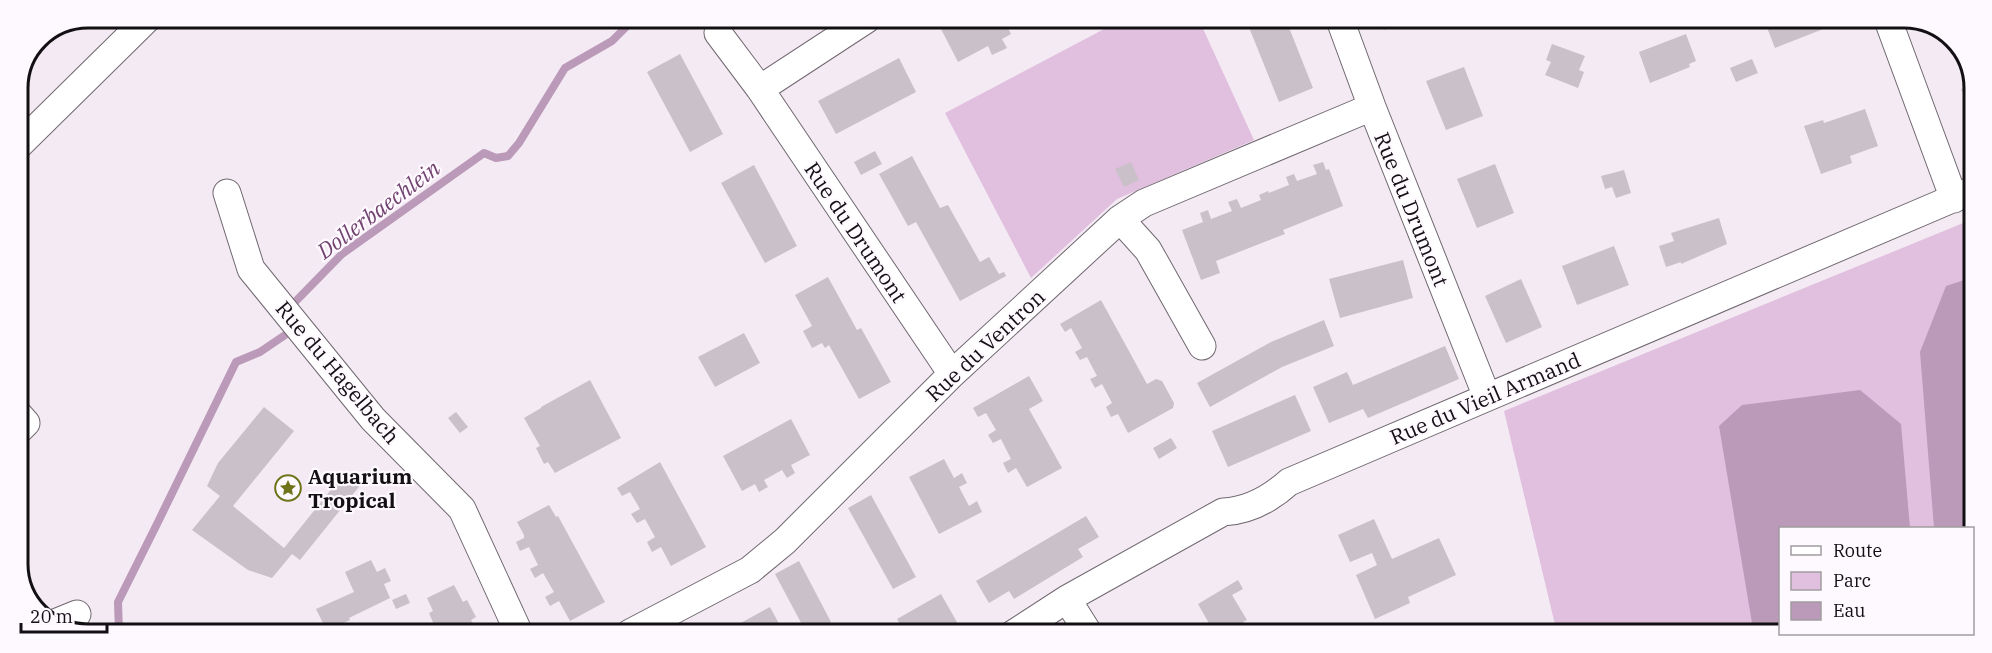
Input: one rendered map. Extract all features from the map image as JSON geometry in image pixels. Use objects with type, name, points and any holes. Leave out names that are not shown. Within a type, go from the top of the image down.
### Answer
[{"type":"street","points":[[28,136],[138,28]]},
{"type":"street","points":[[760,89],[853,28]]},
{"type":"street","name":"Rue du Drumont","points":[[1343,28],[1487,397]]},
{"type":"street","points":[[1891,28],[1963,193]]},
{"type":"street","name":"Rue du Drumont","points":[[718,33],[760,89],[951,374]]},
{"type":"street","name":"Rue du Ventron","points":[[647,624],[750,570],[785,541],[951,374],[1120,219],[1144,203],[1372,107]]},
{"type":"street","name":"Rue du Hagelbach","points":[[227,193],[251,269],[373,419],[462,509],[515,624]]},
{"type":"street","name":"Rue du Vieil Armand","points":[[1028,624],[1067,599],[1223,512],[1239,512],[1271,497],[1289,482],[1963,195]]},
{"type":"street","points":[[1120,219],[1148,250],[1202,346]]},
{"type":"street","points":[[1067,599],[1083,624]]},
{"type":"green space","points":[[1106,28],[1203,28],[1254,140],[1117,199],[1031,278],[945,113]]},
{"type":"green space","points":[[1963,223],[1964,527],[1779,527],[1779,624],[1555,624],[1504,411]]},
{"type":"water","points":[[1963,280],[1964,527],[1934,527],[1920,352],[1946,286]]},
{"type":"water","points":[[1860,390],[1901,424],[1910,527],[1779,527],[1779,624],[1752,624],[1719,426],[1742,405]]},
{"type":"building","points":[[1008,28],[1011,34],[1002,39],[1007,48],[992,55],[988,46],[958,62],[941,29]]},
{"type":"building","points":[[1249,28],[1289,28],[1313,88],[1279,102]]},
{"type":"building","points":[[1767,28],[1826,28],[1775,48]]},
{"type":"building","points":[[1686,34],[1696,61],[1689,64],[1690,67],[1650,83],[1639,52]]},
{"type":"building","points":[[1552,44],[1585,56],[1579,70],[1584,72],[1578,88],[1545,75],[1551,62],[1546,60]]},
{"type":"building","points":[[680,54],[723,134],[690,152],[647,72]]},
{"type":"building","points":[[899,58],[916,92],[836,134],[818,101]]},
{"type":"building","points":[[1752,59],[1758,73],[1736,82],[1730,68]]},
{"type":"building","points":[[1464,67],[1483,116],[1446,130],[1426,81]]},
{"type":"building","points":[[1865,109],[1878,146],[1850,156],[1852,163],[1821,174],[1804,126],[1823,120],[1824,123]]},
{"type":"building","points":[[875,151],[882,164],[861,175],[854,162]]},
{"type":"building","points":[[912,156],[940,208],[948,205],[980,262],[989,257],[999,274],[1004,272],[1006,276],[960,301],[916,222],[908,226],[879,174]]},
{"type":"building","points":[[1131,162],[1139,180],[1124,187],[1115,169]]},
{"type":"building","points":[[1323,162],[1326,170],[1329,169],[1343,206],[1283,230],[1285,234],[1216,261],[1220,273],[1201,280],[1182,230],[1203,222],[1200,213],[1208,210],[1211,219],[1232,211],[1228,202],[1237,199],[1241,208],[1261,200],[1259,195],[1289,185],[1286,177],[1294,174],[1297,181],[1317,174],[1313,165]]},
{"type":"building","points":[[1495,164],[1514,213],[1477,228],[1457,179]]},
{"type":"building","points":[[754,165],[797,246],[765,263],[721,183]]},
{"type":"building","points":[[1624,170],[1631,193],[1616,198],[1612,187],[1605,189],[1601,176]]},
{"type":"building","points":[[1719,218],[1727,244],[1681,264],[1681,262],[1666,267],[1659,246],[1674,241],[1671,233]]},
{"type":"building","points":[[1614,246],[1629,285],[1577,305],[1562,266]]},
{"type":"building","points":[[1403,260],[1413,298],[1340,318],[1329,279]]},
{"type":"building","points":[[828,277],[857,330],[861,328],[891,382],[859,399],[829,345],[825,348],[822,343],[812,348],[803,331],[812,326],[795,295]]},
{"type":"building","points":[[1521,279],[1542,327],[1506,343],[1485,296]]},
{"type":"building","points":[[1101,300],[1147,384],[1156,379],[1162,381],[1174,403],[1173,408],[1128,433],[1118,414],[1111,417],[1106,407],[1112,403],[1102,384],[1095,388],[1090,379],[1097,376],[1087,357],[1080,360],[1075,352],[1082,348],[1071,328],[1065,332],[1060,324]]},
{"type":"building","points":[[1324,320],[1334,346],[1282,367],[1210,407],[1197,383],[1271,342]]},
{"type":"building","points":[[744,333],[760,363],[715,387],[698,357]]},
{"type":"building","points":[[1445,346],[1459,379],[1368,418],[1363,409],[1329,423],[1313,387],[1347,372],[1353,385]]},
{"type":"building","points":[[1029,376],[1043,401],[1029,409],[1062,468],[1027,487],[1016,468],[1008,473],[1003,463],[1011,459],[1001,439],[993,443],[988,435],[996,430],[986,413],[978,417],[973,408]]},
{"type":"building","points":[[590,380],[621,438],[555,473],[548,462],[544,464],[536,448],[540,446],[524,418]]},
{"type":"building","points":[[1295,395],[1311,431],[1228,467],[1212,431]]},
{"type":"building","points":[[264,407],[294,431],[233,506],[284,548],[346,471],[362,483],[300,560],[292,554],[272,578],[248,570],[192,530],[220,496],[207,486],[218,463]]},
{"type":"building","points":[[456,412],[468,427],[460,433],[448,418]]},
{"type":"building","points":[[791,419],[810,455],[791,465],[795,473],[787,478],[782,470],[764,480],[768,487],[759,492],[755,484],[742,491],[723,456]]},
{"type":"building","points":[[1171,438],[1177,448],[1159,459],[1153,448]]},
{"type":"building","points":[[944,459],[954,478],[962,473],[967,483],[959,487],[969,506],[977,501],[982,512],[939,534],[909,477]]},
{"type":"building","points":[[660,462],[706,547],[671,566],[661,547],[652,552],[647,542],[655,537],[645,519],[637,523],[631,514],[640,509],[630,492],[622,496],[617,488]]},
{"type":"building","points":[[871,495],[916,577],[893,589],[848,508]]},
{"type":"building","points":[[549,505],[556,517],[558,516],[605,602],[570,621],[559,601],[550,606],[545,597],[554,592],[543,573],[535,578],[530,569],[538,565],[529,547],[520,551],[516,542],[524,538],[517,522]]},
{"type":"building","points":[[1086,516],[1099,537],[1078,549],[1083,557],[1014,599],[1009,591],[989,603],[976,581]]},
{"type":"building","points":[[1374,519],[1392,559],[1439,538],[1456,575],[1408,597],[1410,603],[1375,619],[1356,575],[1377,565],[1372,553],[1350,562],[1338,535]]},
{"type":"building","points":[[371,560],[377,572],[385,568],[391,581],[384,584],[390,598],[342,624],[324,624],[316,609],[354,592],[345,572]]},
{"type":"building","points":[[799,561],[831,622],[802,624],[775,574]]},
{"type":"building","points":[[1238,580],[1243,589],[1232,595],[1247,620],[1243,622],[1244,624],[1209,624],[1198,604]]},
{"type":"building","points":[[454,585],[463,602],[467,600],[476,617],[471,620],[473,624],[434,624],[429,613],[433,611],[427,598]]},
{"type":"building","points":[[406,594],[410,603],[396,609],[392,600]]},
{"type":"building","points":[[941,594],[958,624],[900,624],[897,619]]},
{"type":"building","points":[[770,607],[779,624],[739,624]]},
{"type":"waterway","name":"Dollerbaechlein","points":[[292,312],[293,304],[342,254],[484,153],[496,158],[508,156],[519,143],[565,68],[612,41],[625,28]]},
{"type":"waterway","name":"Dollerbaechlein","points":[[119,624],[118,602],[236,362],[260,352],[291,331],[291,327]]},
{"type":"place","name":"Aquarium Tropical","points":[[288,488]]}]
